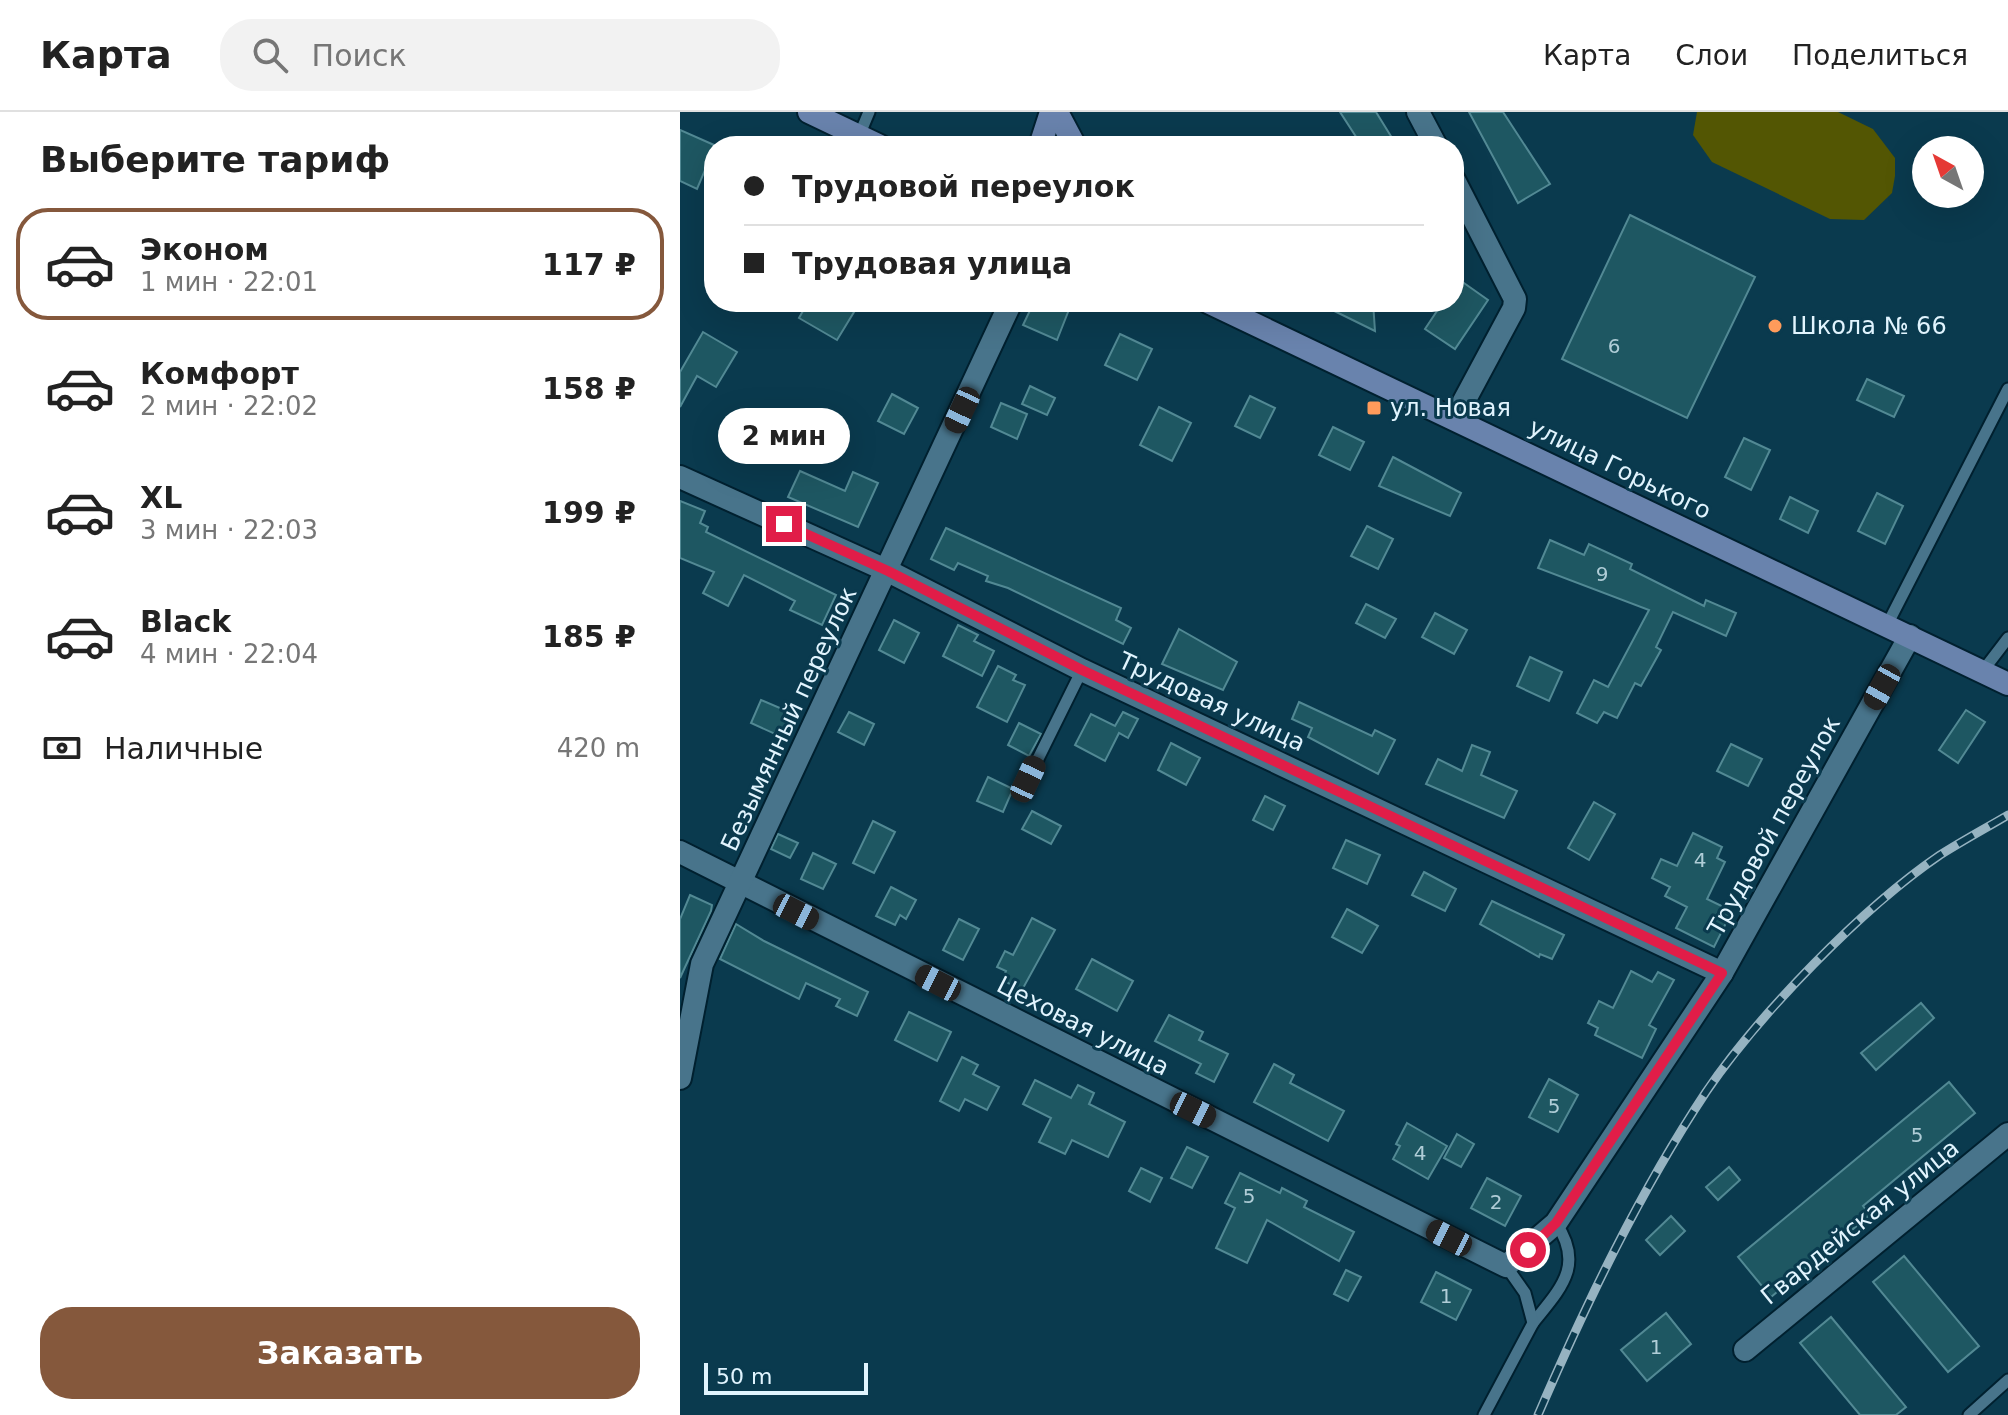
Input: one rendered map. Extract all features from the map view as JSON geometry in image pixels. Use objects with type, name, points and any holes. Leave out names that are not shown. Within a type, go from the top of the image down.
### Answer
[{"type":"main road","points":[[809,112],[859,136]]},
{"type":"main road","points":[[1043,136],[1051,112]]},
{"type":"main road","points":[[1057,112],[1070,136]]},
{"type":"main road","name":"улица Горького","points":[[1229,312],[2008,684]]},
{"type":"street","points":[[1418,112],[1431,136]]},
{"type":"street","points":[[1455,418],[1514,308],[1515,299],[1464,200]]},
{"type":"street","name":"Безымянный переулок","points":[[680,1078],[702,964],[1006,312]]},
{"type":"street","name":"Трудовая улица","points":[[680,477],[888,571],[1082,670],[1722,973]]},
{"type":"street","name":"Трудовой переулок","points":[[1506,1266],[1556,1223],[1722,973],[1910,636]]},
{"type":"street","name":"Цеховая улица","points":[[680,852],[1506,1266]]},
{"type":"street","name":"Гвардейская улица","points":[[1745,1350],[2008,1134]]},
{"type":"lane","points":[[859,136],[869,112]]},
{"type":"lane","points":[[1886,627],[2008,389]]},
{"type":"lane","points":[[1982,672],[2008,638]]},
{"type":"lane","points":[[1028,779],[1082,670]]},
{"type":"lane","points":[[1484,1415],[1533,1323],[1563,1284],[1570,1259],[1568,1241],[1556,1223]]},
{"type":"lane","points":[[1506,1266],[1525,1293],[1533,1323]]},
{"type":"lane","points":[[1969,1415],[2008,1380]]},
{"type":"shaded area","points":[[1697,112],[1838,112],[1873,129],[1895,158],[1892,193],[1864,220],[1830,219],[1712,162],[1693,135]]},
{"type":"building","points":[[1340,112],[1376,112],[1391,136],[1356,136]]},
{"type":"building","points":[[1469,112],[1503,112],[1550,184],[1518,203]]},
{"type":"building","points":[[680,130],[704,141],[704,172],[697,189],[680,181]]},
{"type":"building","points":[[1630,215],[1755,277],[1687,418],[1562,359]]},
{"type":"building","points":[[1464,283],[1488,300],[1455,349],[1425,329],[1436,312],[1464,312]]},
{"type":"building","points":[[802,312],[854,312],[837,340],[799,318]]},
{"type":"building","points":[[1029,312],[1068,312],[1057,340],[1023,325]]},
{"type":"building","points":[[1336,312],[1374,312],[1375,331]]},
{"type":"building","points":[[703,332],[737,352],[716,387],[697,376],[680,407],[680,372]]},
{"type":"building","points":[[1120,334],[1152,349],[1137,380],[1105,365]]},
{"type":"building","points":[[1867,379],[1904,396],[1894,417],[1857,400]]},
{"type":"building","points":[[1030,386],[1055,398],[1047,415],[1022,404]]},
{"type":"building","points":[[892,394],[918,408],[904,434],[878,421]]},
{"type":"building","points":[[1250,396],[1275,408],[1260,438],[1235,426]]},
{"type":"building","points":[[1001,403],[1027,414],[1017,439],[991,427]]},
{"type":"building","points":[[1159,407],[1191,423],[1172,461],[1140,445]]},
{"type":"building","points":[[1333,427],[1364,442],[1350,470],[1319,455]]},
{"type":"building","points":[[1744,438],[1770,450],[1751,490],[1725,477]]},
{"type":"building","points":[[1393,457],[1461,493],[1450,516],[1379,486]]},
{"type":"building","points":[[800,471],[845,491],[853,472],[878,483],[858,527],[788,497]]},
{"type":"building","points":[[1877,493],[1903,506],[1885,544],[1858,531]]},
{"type":"building","points":[[1790,497],[1818,511],[1808,533],[1780,519]]},
{"type":"building","points":[[680,501],[705,511],[700,523],[708,527],[706,532],[836,595],[822,625],[790,610],[795,601],[744,575],[728,606],[703,593],[714,572],[680,558]]},
{"type":"building","points":[[1367,526],[1393,539],[1378,569],[1351,556]]},
{"type":"building","points":[[946,528],[1121,608],[1116,620],[1131,628],[1123,644],[1008,588],[986,581],[988,576],[958,563],[954,570],[931,559]]},
{"type":"building","points":[[1550,540],[1584,555],[1589,544],[1632,564],[1630,569],[1704,606],[1706,600],[1736,613],[1726,636],[1673,612],[1656,647],[1661,650],[1641,686],[1635,683],[1617,718],[1604,712],[1597,723],[1577,713],[1594,680],[1608,687],[1649,610],[1538,568]]},
{"type":"building","points":[[1366,604],[1396,619],[1385,638],[1356,623]]},
{"type":"building","points":[[1435,613],[1467,630],[1454,654],[1422,637]]},
{"type":"building","points":[[894,620],[919,633],[904,663],[879,650]]},
{"type":"building","points":[[958,625],[978,635],[974,641],[994,651],[982,676],[943,656]]},
{"type":"building","points":[[1179,629],[1237,662],[1223,690],[1162,664]]},
{"type":"building","points":[[1530,657],[1562,672],[1549,701],[1517,686]]},
{"type":"building","points":[[998,666],[1016,675],[1013,680],[1025,685],[1007,722],[977,707]]},
{"type":"building","points":[[761,700],[794,714],[784,738],[751,723]]},
{"type":"building","points":[[1299,702],[1372,736],[1375,730],[1395,740],[1378,774],[1308,737],[1312,728],[1292,719]]},
{"type":"building","points":[[1966,710],[1985,722],[1958,763],[1939,750]]},
{"type":"building","points":[[849,712],[874,724],[864,745],[838,732]]},
{"type":"building","points":[[1123,712],[1138,719],[1128,738],[1119,733],[1105,761],[1075,745],[1091,714],[1115,726]]},
{"type":"building","points":[[1019,723],[1041,734],[1029,756],[1008,745]]},
{"type":"building","points":[[1171,743],[1200,758],[1186,785],[1158,770]]},
{"type":"building","points":[[1731,744],[1762,759],[1748,786],[1717,771]]},
{"type":"building","points":[[1472,745],[1490,752],[1481,775],[1517,791],[1504,818],[1426,784],[1438,759],[1462,771]]},
{"type":"building","points":[[988,777],[1013,789],[1003,812],[977,801]]},
{"type":"building","points":[[1265,796],[1285,806],[1273,830],[1253,820]]},
{"type":"building","points":[[1594,802],[1615,814],[1589,860],[1568,848]]},
{"type":"building","points":[[1032,811],[1061,826],[1051,844],[1022,829]]},
{"type":"building","points":[[873,821],[895,832],[874,873],[853,863]]},
{"type":"building","points":[[1693,833],[1722,847],[1717,858],[1725,862],[1707,899],[1732,911],[1714,947],[1676,928],[1687,907],[1665,896],[1670,887],[1652,878],[1661,859],[1677,866]]},
{"type":"building","points":[[778,834],[798,843],[790,858],[771,849]]},
{"type":"building","points":[[1346,840],[1380,855],[1367,884],[1333,868]]},
{"type":"building","points":[[813,853],[836,864],[823,889],[801,879]]},
{"type":"building","points":[[1424,872],[1456,889],[1445,911],[1412,895]]},
{"type":"building","points":[[891,887],[916,900],[906,919],[900,915],[895,925],[876,916]]},
{"type":"building","points":[[690,895],[712,905],[680,978],[680,919]]},
{"type":"building","points":[[1492,901],[1564,935],[1552,959],[1540,954],[1539,957],[1480,924]]},
{"type":"building","points":[[1347,909],[1378,926],[1362,953],[1332,937]]},
{"type":"building","points":[[1032,918],[1055,930],[1022,990],[1002,980],[1006,971],[997,967],[1005,951],[1013,955]]},
{"type":"building","points":[[959,919],[979,929],[963,960],[943,950]]},
{"type":"building","points":[[736,924],[868,992],[857,1016],[836,1006],[840,999],[806,983],[799,999],[720,959]]},
{"type":"building","points":[[1092,959],[1133,981],[1117,1011],[1076,989]]},
{"type":"building","points":[[1631,971],[1652,982],[1658,972],[1674,980],[1649,1025],[1656,1029],[1642,1058],[1595,1035],[1598,1028],[1588,1023],[1599,1001],[1613,1008]]},
{"type":"building","points":[[1921,1003],[1934,1018],[1876,1070],[1861,1053]]},
{"type":"building","points":[[909,1012],[951,1032],[937,1061],[895,1040]]},
{"type":"building","points":[[1169,1015],[1203,1032],[1199,1040],[1228,1054],[1214,1082],[1196,1073],[1201,1064],[1155,1041]]},
{"type":"building","points":[[962,1057],[978,1065],[973,1074],[999,1087],[987,1110],[965,1099],[959,1111],[940,1101]]},
{"type":"building","points":[[1274,1064],[1294,1075],[1290,1083],[1344,1111],[1328,1141],[1254,1102]]},
{"type":"building","points":[[1549,1079],[1578,1095],[1558,1132],[1529,1117]]},
{"type":"building","points":[[1035,1080],[1071,1098],[1078,1085],[1094,1093],[1089,1104],[1125,1122],[1108,1157],[1072,1140],[1065,1154],[1039,1142],[1051,1118],[1023,1104]]},
{"type":"building","points":[[1949,1082],[1975,1113],[1863,1206],[1870,1215],[1771,1297],[1738,1257]]},
{"type":"building","points":[[1407,1123],[1447,1146],[1428,1179],[1393,1159],[1400,1146],[1396,1144]]},
{"type":"building","points":[[1457,1134],[1474,1144],[1461,1167],[1444,1158]]},
{"type":"building","points":[[1187,1147],[1208,1157],[1192,1188],[1171,1178]]},
{"type":"building","points":[[1729,1167],[1740,1180],[1718,1200],[1706,1187]]},
{"type":"building","points":[[1141,1168],[1162,1178],[1150,1202],[1129,1191]]},
{"type":"building","points":[[1240,1173],[1280,1193],[1282,1188],[1307,1201],[1304,1207],[1354,1232],[1339,1261],[1267,1220],[1247,1263],[1216,1248],[1235,1208],[1225,1203]]},
{"type":"building","points":[[1487,1178],[1521,1196],[1505,1226],[1471,1208]]},
{"type":"building","points":[[1671,1216],[1685,1231],[1660,1255],[1646,1240]]},
{"type":"building","points":[[1904,1256],[1979,1346],[1948,1372],[1873,1282]]},
{"type":"building","points":[[1346,1270],[1361,1277],[1348,1301],[1334,1294]]},
{"type":"building","points":[[1436,1272],[1471,1290],[1456,1320],[1421,1302]]},
{"type":"building","points":[[1666,1313],[1691,1344],[1647,1381],[1621,1350]]},
{"type":"building","points":[[1831,1317],[1906,1407],[1896,1415],[1860,1415],[1800,1343]]},
{"type":"railway","points":[[1538,1415],[1636,1209],[1682,1130],[1728,1062],[1814,964],[1878,903],[1940,855],[2008,815]]},
{"type":"place","name":"Школа № 66","points":[[1775,326]]},
{"type":"place","name":"ул. Новая","points":[[1374,408]]},
{"type":"route","points":[[784,524],[888,571],[1049,650],[1082,670],[1722,973],[1556,1223],[1528,1250]]}]
